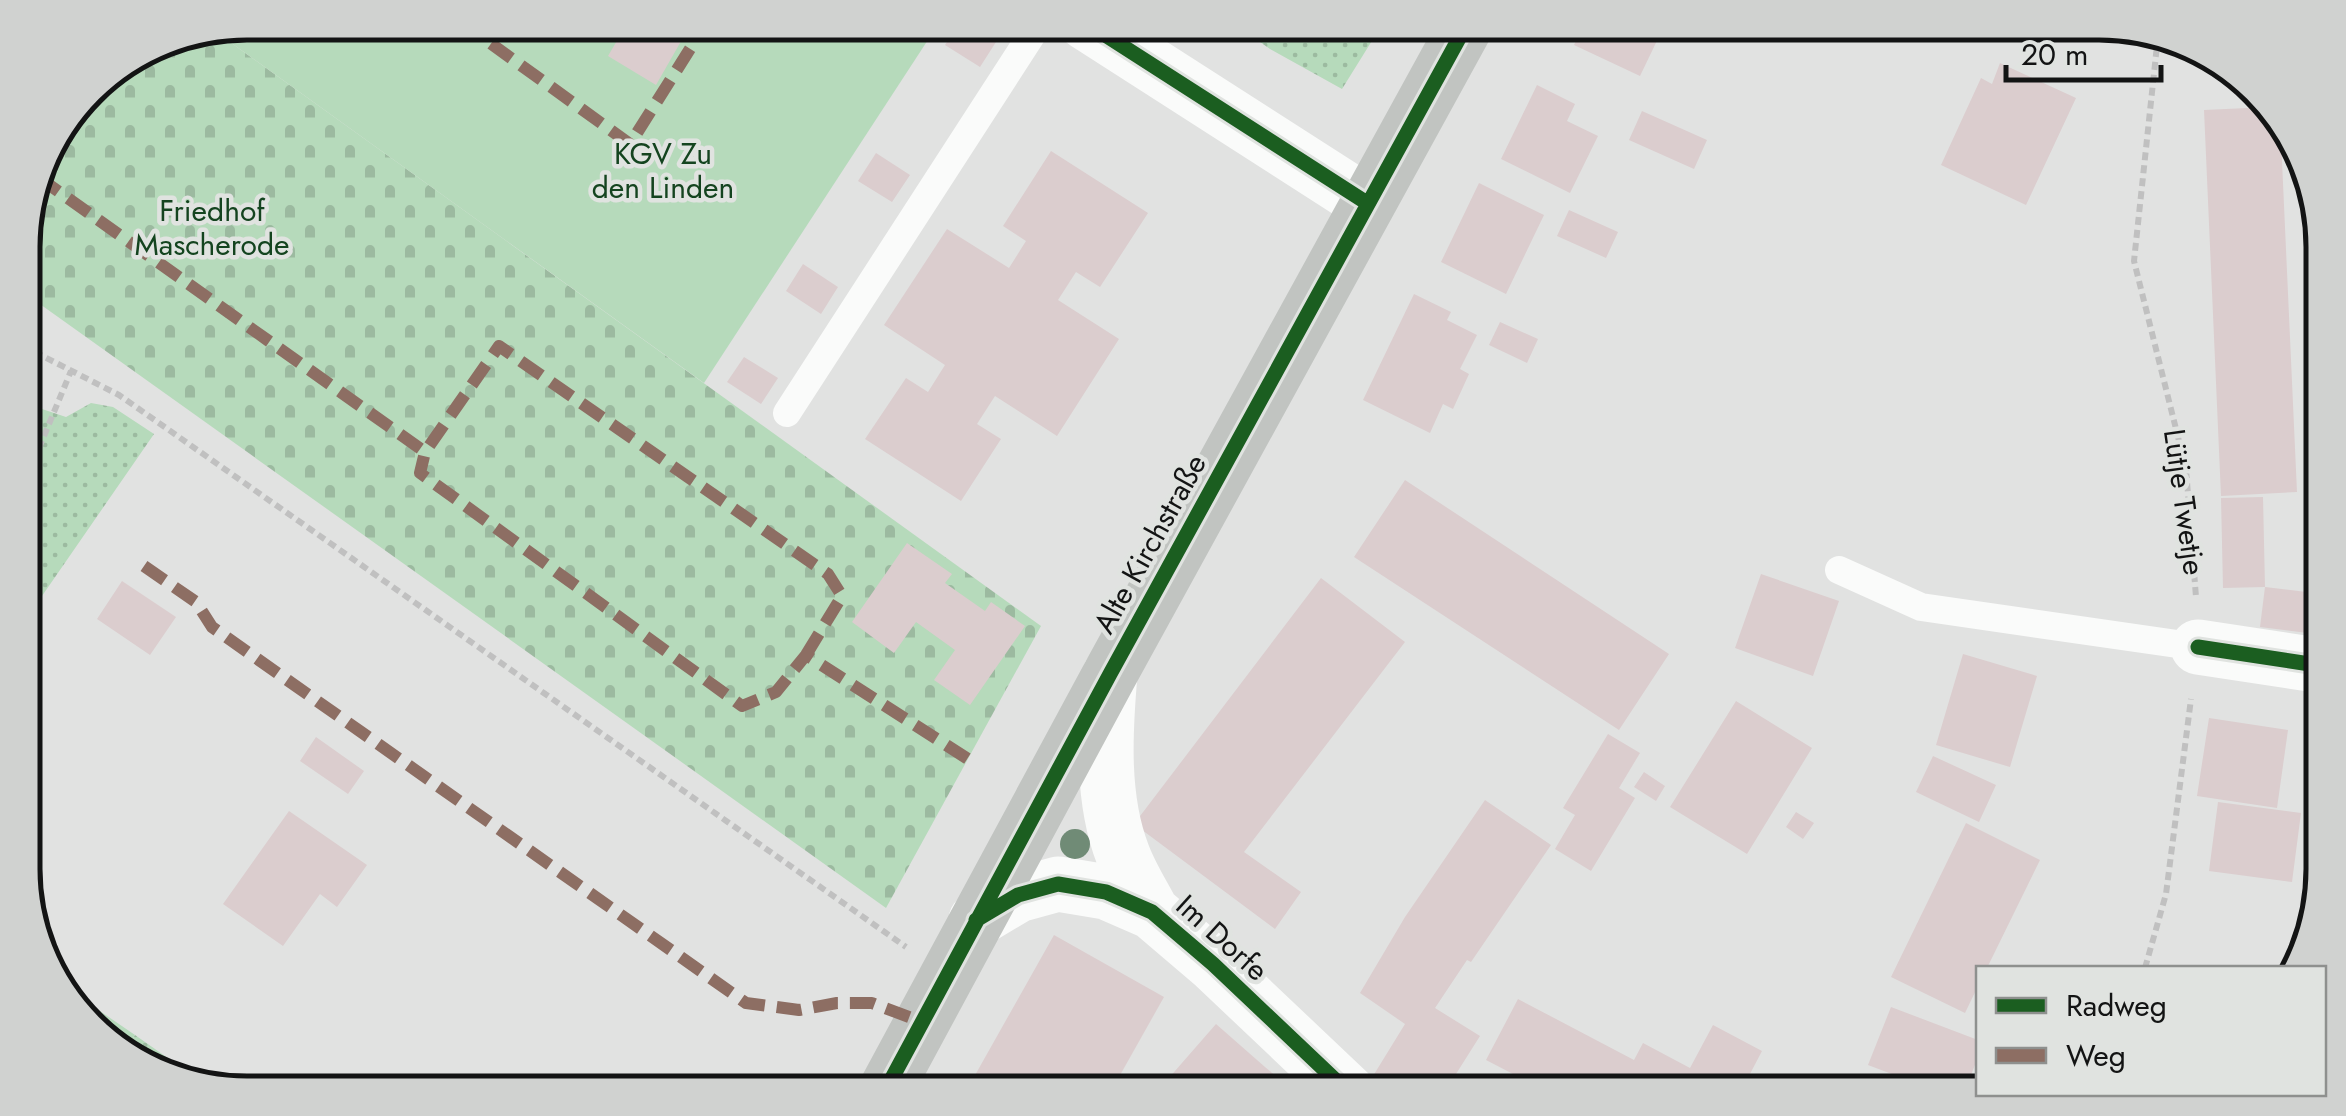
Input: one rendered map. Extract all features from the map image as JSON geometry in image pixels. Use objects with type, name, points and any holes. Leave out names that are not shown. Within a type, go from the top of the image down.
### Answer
[{"type":"main road","name":"Alte Kirchstraße","points":[[893,1076],[1458,40]]},
{"type":"street","points":[[1113,40],[1367,203]]},
{"type":"street","points":[[2198,647],[2306,663]]},
{"type":"street","name":"Im Dorfe","points":[[1110,674],[1105,736],[1111,810],[1122,854],[1152,912]]},
{"type":"street","name":"Im Dorfe","points":[[976,920],[1018,894],[1058,884],[1106,892],[1152,912],[1213,964],[1330,1076]]},
{"type":"lane","points":[[787,413],[1028,40]]},
{"type":"lane","points":[[1839,570],[1921,607],[2198,647]]},
{"type":"path","points":[[40,355],[119,395],[946,976]]},
{"type":"path","points":[[40,446],[71,371]]},
{"type":"green space","name":"KGV Zu den Linden","points":[[928,40],[704,383],[228,41]]},
{"type":"green space","points":[[1257,40],[1372,40],[1342,89]]},
{"type":"green space","name":"Friedhof Mascherode","points":[[228,41],[1041,626],[886,908],[40,304],[40,234],[47,194],[75,132],[111,91],[168,56]]},
{"type":"green space","points":[[91,403],[113,407],[154,434],[40,599],[40,408],[66,417]]},
{"type":"green space","points":[[93,1007],[135,1035],[132,1040],[121,1033]]},
{"type":"green space","points":[[135,1035],[173,1062],[144,1048],[132,1040]]},
{"type":"building","points":[[617,40],[682,40],[656,85],[608,56]]},
{"type":"building","points":[[948,40],[996,42],[980,67],[945,45]]},
{"type":"building","points":[[1576,40],[1657,40],[1640,76],[1574,45]]},
{"type":"building","points":[[2000,63],[2076,98],[2026,205],[1941,165],[1981,78],[1992,84]]},
{"type":"building","points":[[1537,85],[1575,104],[1567,121],[1598,136],[1570,193],[1501,159]]},
{"type":"building","points":[[2251,108],[2282,151],[2297,492],[2221,496],[2204,110]]},
{"type":"building","points":[[1642,111],[1707,140],[1694,169],[1629,140]]},
{"type":"building","points":[[1051,151],[1148,213],[1100,287],[1076,272],[1058,300],[1119,339],[1057,436],[995,396],[977,424],[1001,439],[961,501],[865,439],[906,378],[928,392],[945,365],[884,325],[947,229],[1009,268],[1026,241],[1003,226]]},
{"type":"building","points":[[876,153],[910,175],[892,202],[858,181]]},
{"type":"building","points":[[1479,183],[1544,215],[1506,294],[1441,262]]},
{"type":"building","points":[[1569,210],[1618,232],[1606,258],[1557,236]]},
{"type":"building","points":[[803,264],[838,287],[821,314],[786,291]]},
{"type":"building","points":[[1414,294],[1451,312],[1447,320],[1477,335],[1460,369],[1469,374],[1453,409],[1443,404],[1430,433],[1363,400]]},
{"type":"building","points":[[1500,322],[1538,339],[1527,363],[1489,345]]},
{"type":"building","points":[[744,357],[778,378],[761,404],[727,382]]},
{"type":"building","points":[[1405,480],[1669,654],[1619,730],[1354,557]]},
{"type":"building","points":[[2263,497],[2265,587],[2223,588],[2221,498]]},
{"type":"building","points":[[907,543],[952,574],[945,583],[985,611],[991,602],[1025,626],[970,705],[934,680],[955,650],[916,622],[894,653],[852,622]]},
{"type":"building","points":[[1761,574],[1839,601],[1813,676],[1735,648]]},
{"type":"building","points":[[1321,578],[1405,642],[1244,852],[1301,892],[1275,929],[1134,824]]},
{"type":"building","points":[[122,581],[176,617],[150,655],[97,619]]},
{"type":"building","points":[[2265,587],[2306,592],[2306,633],[2260,627]]},
{"type":"building","points":[[1963,654],[2037,676],[2010,767],[1936,745]]},
{"type":"building","points":[[1736,701],[1812,748],[1747,854],[1670,807]]},
{"type":"building","points":[[2209,718],[2288,730],[2277,808],[2197,796]]},
{"type":"building","points":[[1608,734],[1640,753],[1619,788],[1635,798],[1591,871],[1555,849],[1575,815],[1563,808]]},
{"type":"building","points":[[316,737],[364,771],[348,794],[300,761]]},
{"type":"building","points":[[1933,756],[1996,785],[1979,822],[1916,792]]},
{"type":"building","points":[[1644,772],[1665,786],[1656,801],[1634,787]]},
{"type":"building","points":[[1485,800],[1551,845],[1435,1008],[1480,1036],[1455,1076],[1373,1076],[1405,1024],[1360,993],[1405,917]]},
{"type":"building","points":[[2218,802],[2301,813],[2292,882],[2209,871]]},
{"type":"building","points":[[289,811],[367,865],[337,907],[320,894],[283,946],[223,904]]},
{"type":"building","points":[[1796,812],[1814,823],[1803,839],[1786,827]]},
{"type":"building","points":[[1966,823],[2040,860],[1988,966],[1976,966],[1976,990],[1965,1013],[1891,977]]},
{"type":"building","points":[[1054,935],[1164,997],[1120,1076],[975,1076]]},
{"type":"building","points":[[1518,999],[1634,1060],[1643,1043],[1690,1068],[1713,1025],[1762,1051],[1749,1076],[1517,1076],[1486,1060]]},
{"type":"building","points":[[1891,1007],[1976,1039],[1976,1062],[1971,1076],[1897,1076],[1868,1065]]},
{"type":"building","points":[[1216,1024],[1276,1076],[1171,1076]]},
{"type":"marked path","points":[[486,40],[630,144],[696,40]]},
{"type":"marked path","points":[[50,185],[425,452]]},
{"type":"marked path","points":[[806,655],[842,596],[828,574],[499,346],[425,452],[420,473],[742,706],[776,692],[806,655],[968,759]]},
{"type":"marked path","points":[[144,566],[196,602],[212,627],[746,1003],[799,1010],[837,1003],[872,1003],[922,1022]]},
{"type":"cycle path","points":[[1113,40],[1367,203]]},
{"type":"cycle path","points":[[893,1076],[1458,40]]},
{"type":"cycle path","points":[[2198,647],[2306,663]]},
{"type":"cycle path","points":[[976,920],[1018,895],[1058,884],[1106,892],[1152,912],[1331,1076]]}]
